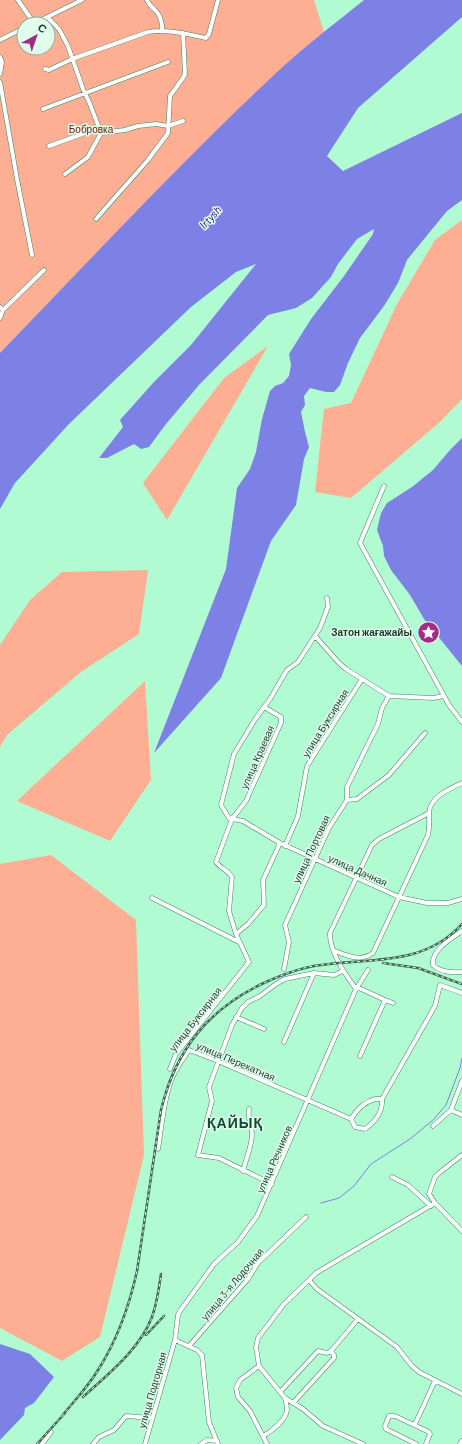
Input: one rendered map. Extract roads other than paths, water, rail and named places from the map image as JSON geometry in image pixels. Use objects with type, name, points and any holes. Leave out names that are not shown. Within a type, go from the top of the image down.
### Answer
[{"type":"street","points":[[18,0],[29,16]]},
{"type":"street","points":[[49,16],[82,0]]},
{"type":"street","points":[[147,0],[148,5],[158,12],[163,27],[162,31]]},
{"type":"street","points":[[45,69],[49,70],[72,59],[157,30],[183,33],[206,38],[209,34],[218,0]]},
{"type":"street","points":[[56,26],[68,46],[101,133]]},
{"type":"street","points":[[0,40],[16,32]]},
{"type":"street","points":[[96,219],[148,160],[168,133],[170,96],[185,74],[183,33]]},
{"type":"street","points":[[0,58],[2,62],[0,74]]},
{"type":"street","points":[[43,109],[168,62]]},
{"type":"street","points":[[0,82],[16,179],[32,255]]},
{"type":"street","points":[[101,133],[125,130],[138,126],[156,124],[168,126],[183,122]]},
{"type":"street","points":[[49,146],[99,128]]},
{"type":"street","points":[[65,174],[88,157],[101,133]]},
{"type":"street","points":[[0,318],[2,308],[44,270]]},
{"type":"street","points":[[384,486],[360,543],[449,705],[462,722]]},
{"type":"street","name":"улица Краевая","points":[[232,819],[229,818],[221,805],[234,754],[287,670],[298,662],[320,628],[328,607],[327,598]]},
{"type":"street","points":[[315,636],[338,663],[389,696],[433,698],[444,696]]},
{"type":"street","name":"улица Буксирная","points":[[285,846],[298,816],[308,766],[362,679]]},
{"type":"street","name":"улица Портовая","points":[[284,969],[289,942],[285,925],[329,828],[347,800],[348,786],[378,724],[382,708],[389,696]]},
{"type":"street","name":"улица Краевая","points":[[249,962],[239,942],[229,911],[232,877],[230,873],[216,862],[232,819],[246,801],[281,723],[281,717],[264,707]]},
{"type":"street","points":[[347,800],[357,799],[389,775],[425,733]]},
{"type":"street","points":[[334,951],[348,956],[361,958],[367,957],[373,953],[428,835],[430,826],[430,807],[436,798],[462,783]]},
{"type":"street","points":[[393,1003],[359,988],[356,989],[343,971],[334,951],[330,933],[372,845],[379,839],[429,813]]},
{"type":"street","name":"улица Дачная","points":[[232,819],[243,821],[285,846],[399,897],[427,903],[448,903],[462,899]]},
{"type":"street","points":[[236,934],[248,924],[264,905],[263,880],[280,843]]},
{"type":"street","points":[[152,898],[239,942]]},
{"type":"street","points":[[462,931],[437,951],[433,961],[433,965],[439,969],[462,972]]},
{"type":"street","name":"улица Буксирная","points":[[170,1069],[176,1054],[249,962]]},
{"type":"street","name":"улица Речников","points":[[175,1340],[178,1315],[180,1311],[214,1264],[238,1242],[252,1225],[257,1216],[356,989],[368,970]]},
{"type":"street","points":[[272,1184],[219,1158],[198,1154],[212,1101],[208,1087],[236,1017],[245,1004],[260,996],[276,984],[297,976],[314,974],[334,975],[343,971]]},
{"type":"street","points":[[284,1042],[314,974]]},
{"type":"street","points":[[351,1119],[358,1109],[365,1103],[375,1099],[382,1099],[435,1006],[440,985],[462,993]]},
{"type":"street","points":[[360,1056],[385,1000]]},
{"type":"street","points":[[236,1017],[264,1029]]},
{"type":"street","name":"улица Перекатная","points":[[158,1149],[171,1082],[189,1050],[218,1061],[351,1119],[353,1124],[359,1128],[365,1129],[369,1126],[380,1112],[382,1099]]},
{"type":"street","points":[[433,1126],[451,1110],[462,1081]]},
{"type":"street","points":[[243,1171],[252,1136],[252,1128],[248,1115],[250,1109]]},
{"type":"street","points":[[451,1110],[462,1115]]},
{"type":"street","points":[[433,1205],[429,1194],[435,1178],[439,1173],[462,1155]]},
{"type":"street","points":[[392,1177],[408,1185],[462,1231]]},
{"type":"street","points":[[363,1444],[323,1426],[294,1403],[285,1398],[259,1366],[256,1347],[258,1338],[284,1304],[316,1273],[433,1205]]},
{"type":"street","name":"улица 3-я Лодочная","points":[[189,1346],[248,1279],[262,1259],[306,1217]]},
{"type":"street","points":[[309,1280],[317,1289],[397,1347],[412,1366],[419,1372],[462,1394]]},
{"type":"street","points":[[280,1392],[318,1351],[327,1353],[332,1351],[358,1319]]},
{"type":"street","points":[[175,1340],[200,1353],[203,1358],[209,1422],[217,1442]]},
{"type":"street","name":"улица Подгорная","points":[[145,1444],[175,1340]]},
{"type":"street","points":[[294,1403],[334,1358],[332,1351]]},
{"type":"street","points":[[259,1366],[240,1380],[236,1388],[238,1397],[250,1411],[268,1444]]},
{"type":"street","points":[[415,1424],[435,1380]]},
{"type":"street","points":[[263,1436],[276,1428],[286,1414],[287,1406],[285,1398]]},
{"type":"street","points":[[416,1444],[407,1442],[386,1429],[385,1426],[389,1416],[392,1415],[415,1424],[429,1432],[430,1434],[426,1444]]},
{"type":"street","points":[[93,1444],[99,1437],[114,1430],[126,1416],[152,1418]]},
{"type":"street","points":[[42,1444],[50,1432]]},
{"type":"street","points":[[201,1444],[206,1440],[217,1442]]},
{"type":"water","name":"Irtysh","points":[[364,0],[462,0],[462,17],[358,108],[327,156],[343,171],[462,113],[462,200],[447,211],[407,260],[398,283],[384,306],[360,338],[348,363],[340,385],[334,392],[326,392],[310,388],[304,396],[305,405],[301,412],[309,447],[304,459],[296,505],[271,541],[221,678],[154,753],[226,569],[237,488],[250,469],[256,452],[262,419],[270,391],[275,386],[283,383],[289,376],[291,365],[289,354],[311,319],[344,276],[373,234],[374,229],[357,239],[338,264],[331,277],[312,298],[296,308],[268,315],[199,385],[166,424],[149,447],[141,449],[134,444],[107,458],[99,458],[123,427],[120,420],[153,383],[191,345],[256,264],[236,272],[191,307],[69,424],[15,483],[0,509],[0,353],[240,107],[297,54]]},
{"type":"water","points":[[462,438],[462,666],[424,619],[410,595],[391,570],[384,556],[383,546],[377,530],[381,513],[387,503],[412,487],[433,470]]},
{"type":"water","points":[[0,1344],[30,1354],[54,1377],[34,1403],[25,1408],[24,1415],[0,1440]]},
{"type":"waterway","points":[[321,1203],[339,1198],[354,1186],[371,1164],[410,1139],[433,1120],[446,1105],[460,1068],[462,1058]]},
{"type":"railway","points":[[62,1416],[98,1370],[111,1347],[122,1322],[137,1271],[161,1110],[167,1088],[176,1068],[198,1033],[228,1004],[246,992],[280,976],[314,966],[396,958],[414,954],[447,938],[462,924]]},
{"type":"railway","points":[[383,963],[418,968],[462,984]]},
{"type":"railway","points":[[83,1397],[113,1370],[140,1340],[147,1329],[154,1312],[161,1274]]},
{"type":"railway","points":[[146,1335],[164,1316]]},
{"type":"railway","points":[[37,1444],[65,1413]]},
{"type":"place","name":"Затон жағажайы","points":[[428,632]]},
{"type":"district","name":"ҚАЙЫҚ","points":[[235,1122]]},
{"type":"park label","name":"Бобровка","points":[[91,129]]}]
